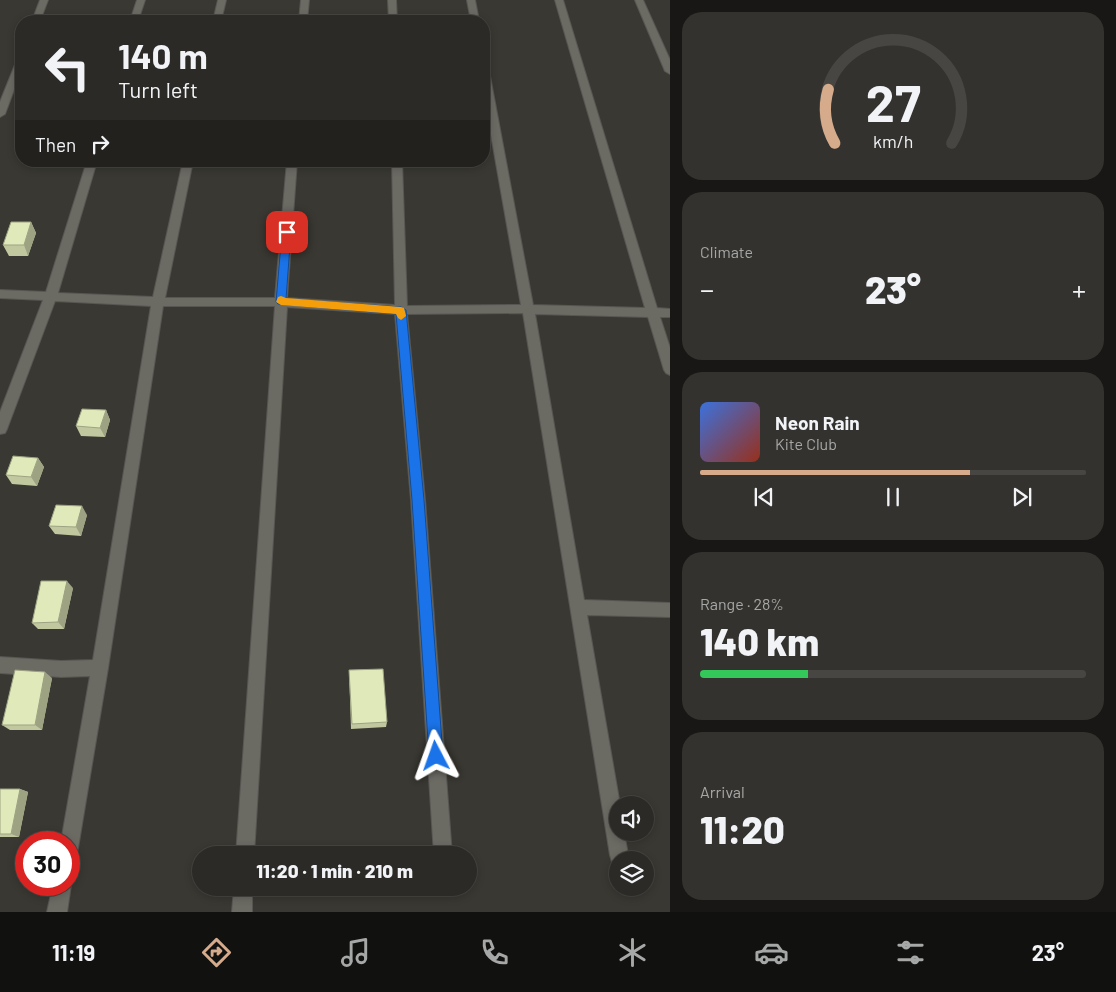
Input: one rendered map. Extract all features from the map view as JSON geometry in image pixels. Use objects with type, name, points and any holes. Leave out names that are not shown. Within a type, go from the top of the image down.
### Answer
[{"type":"street","points":[[38,15],[44,0]]},
{"type":"street","points":[[136,15],[141,0]]},
{"type":"street","points":[[218,15],[222,0]]},
{"type":"street","points":[[304,15],[305,0]]},
{"type":"street","points":[[392,0],[393,15]]},
{"type":"street","points":[[472,0],[474,15]]},
{"type":"street","points":[[559,0],[651,312],[670,370]]},
{"type":"street","points":[[639,0],[670,71]]},
{"type":"street","points":[[0,114],[15,75]]},
{"type":"street","points":[[490,103],[528,309],[618,851]]},
{"type":"street","points":[[0,429],[51,295],[90,167]]},
{"type":"street","points":[[72,831],[100,668],[158,302],[187,167]]},
{"type":"street","points":[[246,846],[292,167]]},
{"type":"street","points":[[397,167],[401,310],[418,500],[442,846]]},
{"type":"street","points":[[0,294],[51,295],[158,302],[281,302],[401,310],[528,309],[670,313]]},
{"type":"street","points":[[578,607],[670,610]]},
{"type":"street","points":[[0,665],[61,669],[100,668]]},
{"type":"street","points":[[58,912],[60,896]]},
{"type":"street","points":[[242,912],[243,896]]},
{"type":"building","points":[[11,222],[31,222],[24,245],[3,245]]},
{"type":"building","points":[[82,409],[106,410],[100,428],[76,426]]},
{"type":"building","points":[[13,456],[38,458],[31,477],[6,475]]},
{"type":"building","points":[[56,505],[82,506],[76,527],[49,526]]},
{"type":"building","points":[[41,581],[67,581],[58,622],[32,623]]},
{"type":"building","points":[[383,669],[387,722],[352,724],[349,670]]},
{"type":"building","points":[[15,670],[45,672],[35,725],[2,725]]},
{"type":"building","points":[[0,789],[20,789],[11,834],[0,834]]},
{"type":"slow traffic","points":[[281,300],[281,302],[401,310],[401,316]]},
{"type":"route","points":[[287,232],[281,302],[401,310],[418,500],[436,756]]}]
